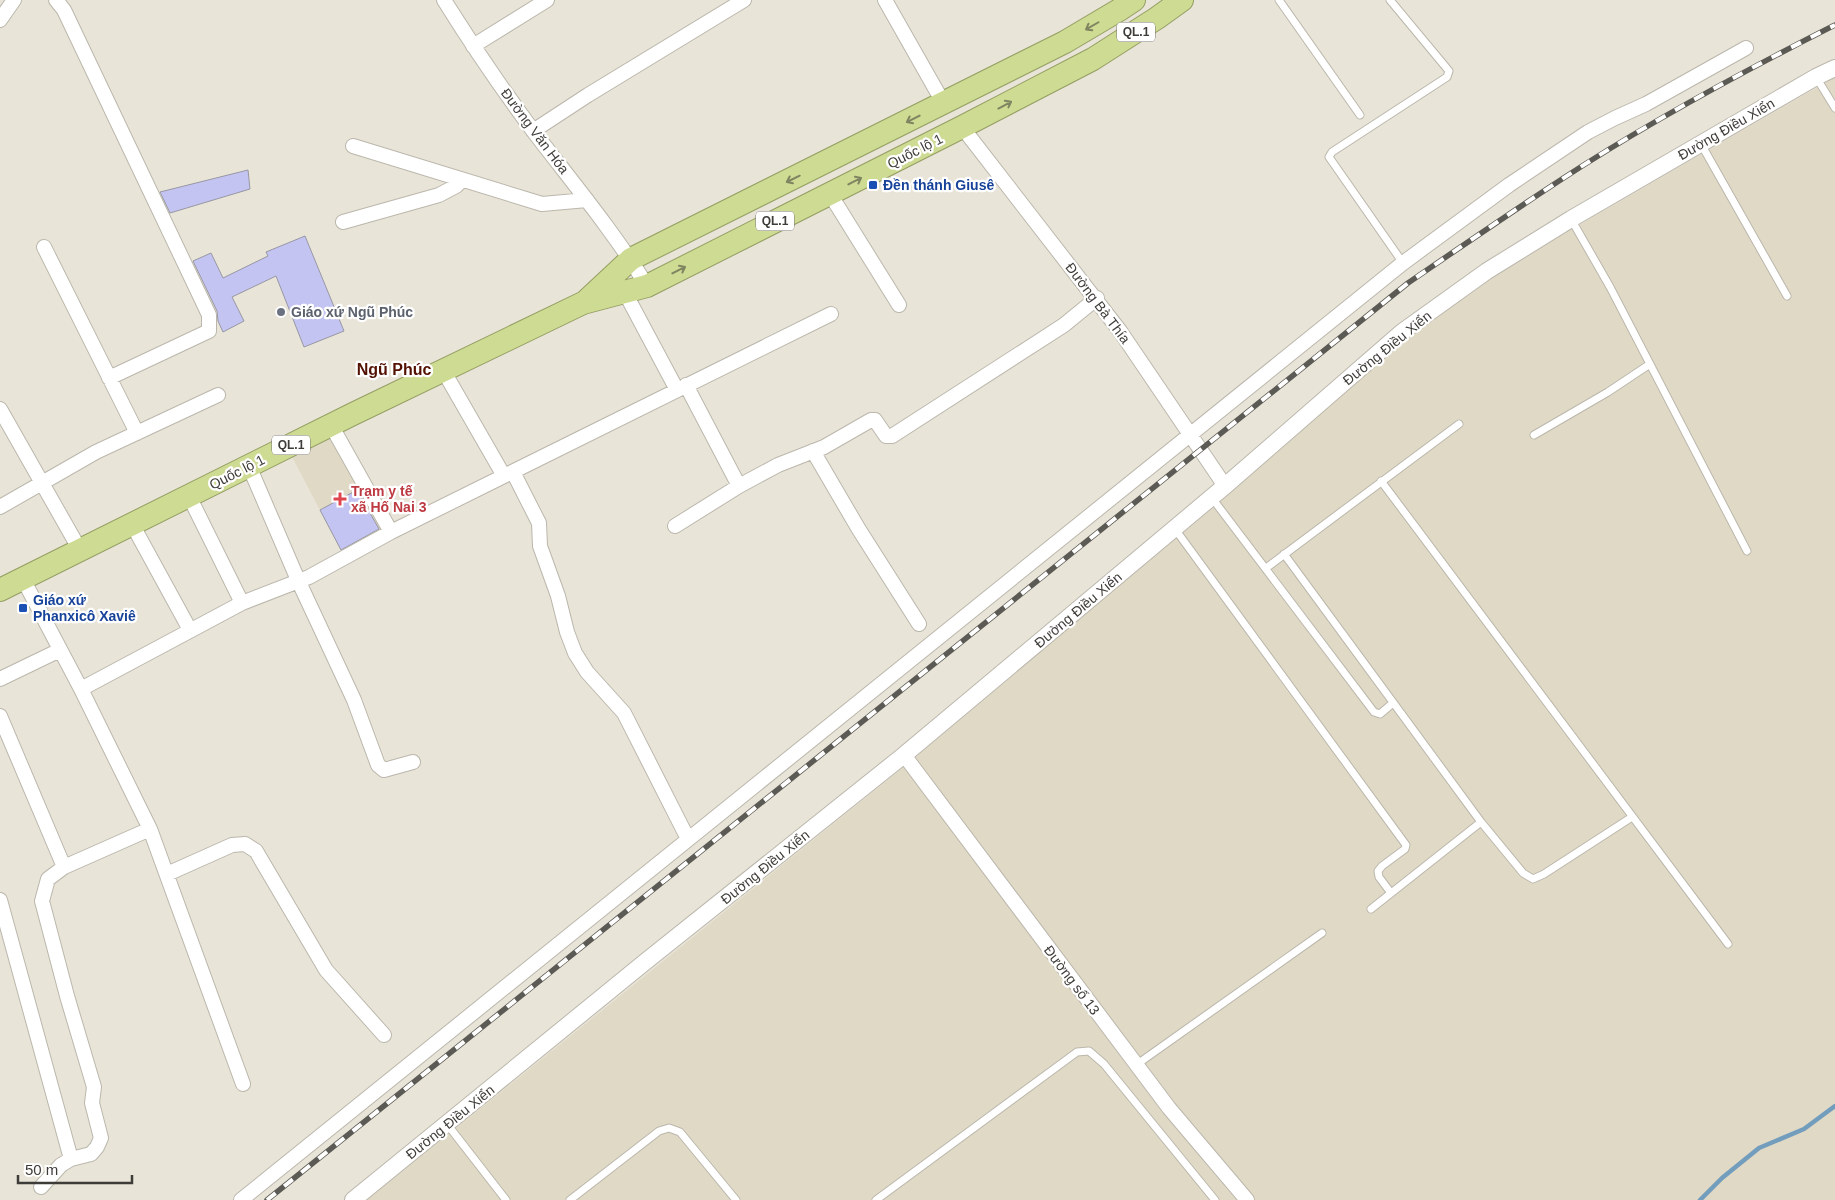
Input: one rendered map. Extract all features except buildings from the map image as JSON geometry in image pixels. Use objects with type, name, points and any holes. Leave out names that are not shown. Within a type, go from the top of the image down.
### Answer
[{"type":"highway","name":"Quốc lộ 1","points":[[0,590],[331,425],[583,303],[624,275],[944,104],[1065,42],[1134,0]]},
{"type":"highway","name":"Quốc lộ 1","points":[[624,275],[647,286],[1093,59],[1182,0]]},
{"type":"highway","points":[[944,104],[962,127]]},
{"type":"street","points":[[0,20],[14,0]]},
{"type":"street","points":[[56,0],[64,10],[209,315],[209,331],[109,378]]},
{"type":"street","name":"Đường Văn Hóa","points":[[444,0],[473,46],[533,131],[587,200],[624,275]]},
{"type":"street","points":[[473,46],[548,0]]},
{"type":"street","points":[[533,131],[588,95],[744,0]]},
{"type":"street","points":[[885,0],[944,104]]},
{"type":"street","points":[[241,1200],[1403,263],[1509,185],[1588,132],[1646,104],[1746,48]]},
{"type":"street","name":"Đường Điều Xiển","points":[[353,1200],[645,962],[904,756],[1225,486],[1402,332],[1487,271],[1701,144],[1816,77],[1835,68]]},
{"type":"street","name":"Đường Bà Thía","points":[[962,127],[1097,298],[1225,486]]},
{"type":"street","points":[[353,146],[542,204],[587,200]]},
{"type":"street","points":[[344,222],[439,195],[456,186],[462,180]]},
{"type":"street","points":[[830,194],[900,305]]},
{"type":"street","points":[[44,247],[137,433]]},
{"type":"street","points":[[624,275],[647,286]]},
{"type":"street","points":[[624,275],[682,388],[739,486]]},
{"type":"street","points":[[674,526],[739,486],[778,465],[814,451],[871,420],[875,420],[886,436],[892,436],[1064,326],[1097,298]]},
{"type":"street","points":[[81,689],[242,603],[309,577],[390,532],[831,314]]},
{"type":"street","points":[[443,370],[539,523],[540,546],[558,596],[567,632],[576,653],[587,672],[624,714],[688,839]]},
{"type":"street","points":[[0,506],[96,452],[218,395]]},
{"type":"street","points":[[0,409],[80,550]]},
{"type":"street","points":[[331,425],[390,532]]},
{"type":"street","points":[[814,451],[858,528],[919,624]]},
{"type":"street","points":[[249,466],[298,580],[354,700],[378,765],[384,770],[413,762]]},
{"type":"street","points":[[189,496],[242,603]]},
{"type":"street","points":[[132,524],[190,630]]},
{"type":"street","points":[[23,579],[81,689],[150,829],[244,1084]]},
{"type":"street","points":[[0,679],[60,650]]},
{"type":"street","points":[[0,716],[64,867]]},
{"type":"street","name":"Đường số 13","points":[[904,756],[1169,1108],[1247,1200]]},
{"type":"street","points":[[40,1187],[61,1165],[91,1154],[101,1138],[92,1103],[94,1087],[67,996],[42,901],[48,879],[64,867],[150,829]]},
{"type":"street","points":[[167,874],[232,845],[245,844],[256,851],[326,970],[384,1035]]},
{"type":"street","points":[[0,900],[71,1160]]},
{"type":"lane","points":[[1279,0],[1360,115]]},
{"type":"lane","points":[[1390,0],[1449,71],[1446,78],[1332,152],[1330,157],[1403,263]]},
{"type":"lane","points":[[1816,77],[1835,108]]},
{"type":"lane","points":[[1701,144],[1787,296]]},
{"type":"lane","points":[[1571,220],[1610,287],[1747,551]]},
{"type":"lane","points":[[1534,435],[1608,392],[1650,364]]},
{"type":"lane","points":[[1266,568],[1459,424]]},
{"type":"lane","points":[[1380,482],[1728,944]]},
{"type":"lane","points":[[1211,497],[1374,712],[1380,714],[1393,703]]},
{"type":"lane","points":[[1174,528],[1406,845],[1405,849],[1378,871],[1379,877],[1390,893]]},
{"type":"lane","points":[[1284,554],[1481,822],[1523,873],[1533,879],[1544,874],[1632,817]]},
{"type":"lane","points":[[1371,909],[1481,822]]},
{"type":"lane","points":[[1136,1065],[1322,933]]},
{"type":"lane","points":[[876,1200],[1077,1052],[1089,1051],[1104,1064],[1215,1200]]},
{"type":"lane","points":[[447,1124],[506,1200]]},
{"type":"lane","points":[[570,1200],[659,1131],[669,1128],[680,1132],[736,1200]]},
{"type":"shaded area","points":[[1835,77],[1835,1200],[367,1200],[905,766],[1214,507],[1407,339],[1491,279],[1572,229]]},
{"type":"shaded area","name":"Trạm y tế xã Hố Nai 3","points":[[330,435],[383,529],[342,552],[291,455]]},
{"type":"waterway","points":[[1700,1200],[1722,1178],[1759,1148],[1804,1129],[1835,1106]]},
{"type":"railway","points":[[267,1200],[1408,283],[1628,137],[1731,79],[1835,25]]},
{"type":"place","name":"Đền thánh Giusê","points":[[873,185]]},
{"type":"place","name":"Giáo xứ Ngũ Phúc","points":[[281,312]]},
{"type":"place","name":"Trạm y tế xã Hố Nai 3","points":[[340,499]]},
{"type":"place","name":"Giáo xứ Phanxicô Xaviê","points":[[23,608]]},
{"type":"district","name":"Ngũ Phúc","points":[[394,369]]}]
